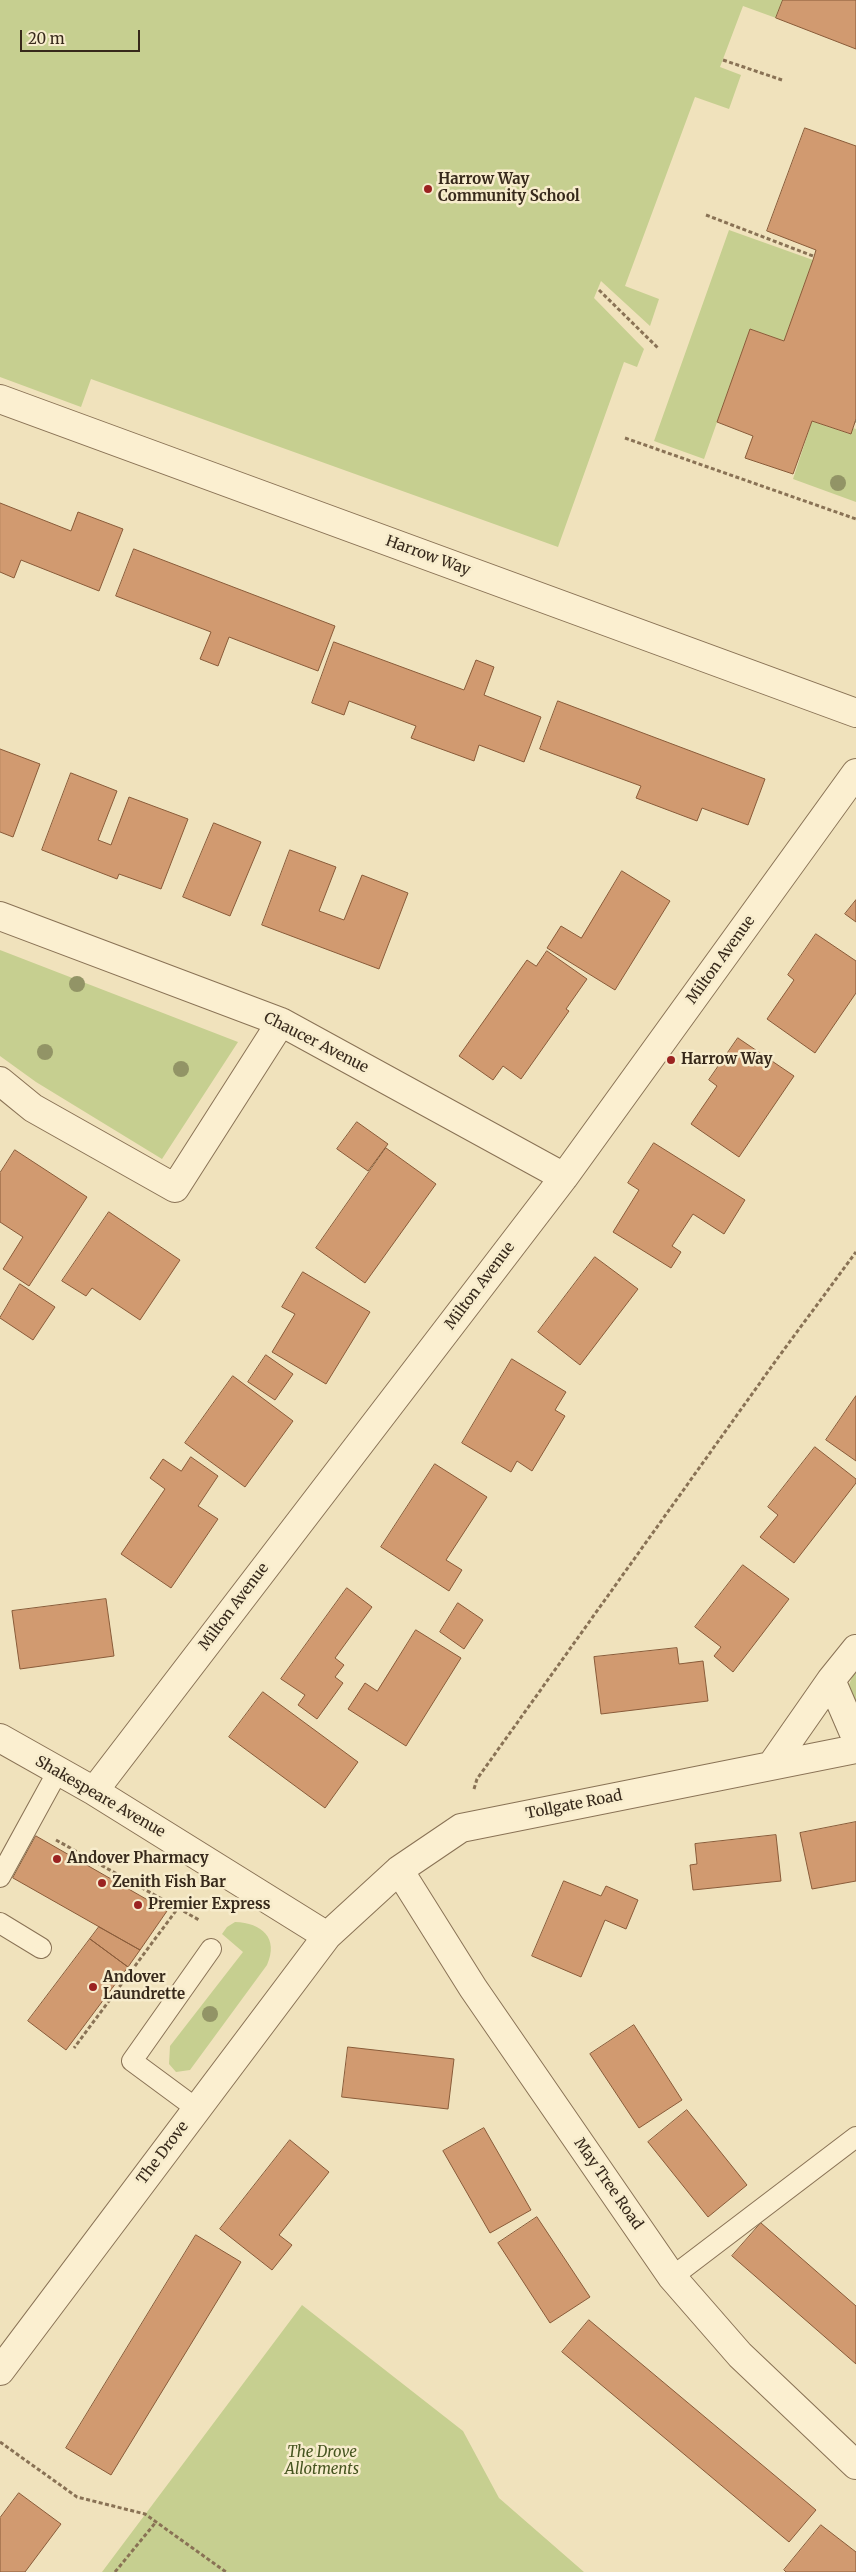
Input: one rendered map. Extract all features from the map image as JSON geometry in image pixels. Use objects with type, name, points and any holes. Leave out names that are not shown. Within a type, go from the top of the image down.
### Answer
[{"type":"street","name":"Harrow Way","points":[[0,399],[856,713]]},
{"type":"street","name":"Milton Avenue","points":[[94,1791],[564,1176],[856,773]]},
{"type":"street","name":"Chaucer Avenue","points":[[0,916],[281,1022],[564,1176]]},
{"type":"street","points":[[0,1081],[33,1108],[175,1188],[281,1022]]},
{"type":"street","points":[[772,1766],[831,1680],[856,1649]]},
{"type":"street","points":[[831,1680],[856,1738]]},
{"type":"street","name":"Shakespeare Avenue","points":[[0,1738],[94,1791],[327,1936]]},
{"type":"street","name":"Tollgate Road","points":[[327,1936],[399,1870],[461,1828],[856,1749]]},
{"type":"street","name":"May Tree Road","points":[[399,1870],[473,1988],[672,2277],[740,2355],[855,2462]]},
{"type":"street","name":"The Drove","points":[[0,2371],[327,1936]]},
{"type":"lane","points":[[0,1877],[58,1771]]},
{"type":"lane","points":[[0,1923],[40,1948]]},
{"type":"lane","points":[[196,2110],[132,2060],[211,1949]]},
{"type":"lane","points":[[672,2277],[856,2137]]},
{"type":"path","points":[[723,60],[782,80]]},
{"type":"path","points":[[706,215],[813,256]]},
{"type":"path","points":[[599,290],[659,349]]},
{"type":"path","points":[[625,438],[856,519]]},
{"type":"path","points":[[461,1828],[477,1779],[777,1359],[856,1252]]},
{"type":"path","points":[[51,1838],[178,1908],[74,2048]]},
{"type":"path","points":[[0,2442],[76,2497],[145,2514],[226,2572]]},
{"type":"path","points":[[115,2572],[156,2522]]},
{"type":"green space","name":"Harrow Way Community School","points":[[0,0],[783,0],[776,18],[743,6],[720,67],[741,75],[729,109],[695,97],[625,286],[659,299],[650,326],[601,281],[594,298],[644,349],[637,367],[624,362],[558,547],[91,379],[81,407],[0,377]]},
{"type":"green space","points":[[729,230],[813,260],[784,341],[750,329],[704,459],[654,441]]},
{"type":"green space","points":[[812,421],[850,434],[853,428],[856,429],[856,502],[793,479]]},
{"type":"green space","points":[[0,950],[238,1042],[162,1159],[36,1082],[0,1056]]},
{"type":"green space","points":[[856,1668],[856,1707],[848,1687]]},
{"type":"green space","points":[[235,1922],[253,1925],[266,1934],[271,1947],[267,1965],[190,2070],[176,2072],[169,2064],[170,2046],[243,1952],[222,1934],[227,1927]]},
{"type":"green space","name":"The Drove Allotments","points":[[302,2305],[463,2431],[499,2498],[584,2572],[102,2572]]},
{"type":"building","points":[[783,0],[856,0],[856,49],[776,18]]},
{"type":"building","points":[[805,128],[856,146],[856,419],[851,434],[812,421],[793,474],[745,458],[753,436],[717,422],[750,329],[784,341],[816,250],[767,231]]},
{"type":"building","points":[[0,503],[71,531],[78,512],[123,529],[99,591],[21,560],[14,578],[0,572]]},
{"type":"building","points":[[134,549],[335,626],[318,671],[229,637],[218,666],[200,659],[211,632],[116,596]]},
{"type":"building","points":[[334,642],[464,690],[476,660],[494,667],[484,695],[541,717],[524,762],[479,745],[474,761],[411,738],[416,726],[349,701],[344,715],[312,703]]},
{"type":"building","points":[[558,701],[765,779],[748,825],[702,808],[697,821],[636,798],[641,786],[540,749]]},
{"type":"building","points":[[0,749],[40,764],[13,837],[0,832]]},
{"type":"building","points":[[71,773],[117,791],[98,840],[111,845],[129,797],[188,819],[161,889],[119,874],[117,879],[42,850]]},
{"type":"building","points":[[214,823],[261,842],[230,916],[183,897]]},
{"type":"building","points":[[290,850],[336,867],[319,911],[344,920],[362,875],[408,893],[379,969],[262,925]]},
{"type":"building","points":[[622,871],[670,901],[615,990],[547,948],[561,926],[581,938]]},
{"type":"building","points":[[856,900],[856,922],[845,914]]},
{"type":"building","points":[[816,934],[856,961],[856,993],[815,1053],[767,1019],[794,980],[788,975]]},
{"type":"building","points":[[547,951],[587,979],[566,1009],[569,1011],[521,1079],[503,1066],[493,1080],[459,1056],[527,960],[536,966]]},
{"type":"building","points":[[738,1038],[794,1076],[739,1157],[691,1124],[717,1086],[709,1080]]},
{"type":"building","points":[[357,1122],[388,1144],[368,1171],[337,1149]]},
{"type":"building","points":[[654,1143],[745,1200],[724,1234],[693,1214],[672,1246],[681,1252],[671,1268],[613,1232],[639,1190],[628,1183]]},
{"type":"building","points":[[386,1148],[436,1184],[365,1283],[316,1248]]},
{"type":"building","points":[[15,1150],[87,1197],[29,1286],[3,1269],[23,1237],[0,1222],[0,1173]]},
{"type":"building","points":[[109,1212],[180,1260],[140,1320],[92,1288],[86,1296],[62,1281]]},
{"type":"building","points":[[595,1257],[638,1289],[580,1365],[538,1332]]},
{"type":"building","points":[[303,1272],[370,1312],[326,1384],[272,1352],[295,1314],[282,1307]]},
{"type":"building","points":[[20,1284],[55,1307],[33,1340],[0,1318]]},
{"type":"building","points":[[266,1355],[293,1374],[275,1400],[248,1382]]},
{"type":"building","points":[[512,1359],[566,1392],[555,1410],[565,1416],[532,1471],[517,1461],[511,1472],[462,1443]]},
{"type":"building","points":[[233,1376],[293,1421],[245,1487],[185,1443]]},
{"type":"building","points":[[856,1396],[856,1461],[826,1440]]},
{"type":"building","points":[[815,1447],[856,1479],[856,1483],[794,1563],[760,1537],[778,1515],[768,1507]]},
{"type":"building","points":[[191,1457],[218,1476],[198,1506],[218,1519],[171,1588],[121,1554],[165,1489],[150,1478],[163,1459],[181,1471]]},
{"type":"building","points":[[435,1464],[487,1497],[446,1560],[462,1570],[449,1591],[381,1547]]},
{"type":"building","points":[[743,1565],[789,1599],[733,1672],[714,1656],[721,1647],[695,1627]]},
{"type":"building","points":[[347,1588],[372,1607],[335,1658],[344,1665],[335,1677],[343,1683],[317,1719],[298,1705],[305,1695],[281,1679]]},
{"type":"building","points":[[106,1599],[114,1656],[20,1669],[12,1611]]},
{"type":"building","points":[[458,1603],[483,1620],[464,1649],[440,1632]]},
{"type":"building","points":[[416,1630],[461,1658],[406,1746],[348,1709],[365,1683],[377,1691]]},
{"type":"building","points":[[677,1648],[679,1664],[703,1661],[708,1701],[601,1714],[594,1657]]},
{"type":"building","points":[[263,1692],[358,1762],[325,1808],[229,1737]]},
{"type":"building","points":[[856,1822],[856,1881],[812,1889],[800,1833]]},
{"type":"building","points":[[776,1835],[781,1881],[693,1890],[690,1865],[697,1864],[695,1844]]},
{"type":"building","points":[[36,1836],[167,1911],[140,1950],[13,1878]]},
{"type":"building","points":[[564,1881],[601,1896],[606,1886],[638,1900],[626,1929],[605,1920],[581,1977],[532,1956]]},
{"type":"building","points":[[99,1927],[140,1950],[128,1967],[90,1939]]},
{"type":"building","points":[[90,1939],[128,1967],[66,2050],[28,2021]]},
{"type":"building","points":[[634,2025],[682,2100],[639,2128],[590,2054]]},
{"type":"building","points":[[348,2047],[454,2059],[448,2109],[342,2097]]},
{"type":"building","points":[[687,2110],[747,2185],[708,2217],[648,2142]]},
{"type":"building","points":[[484,2128],[531,2210],[490,2233],[443,2151]]},
{"type":"building","points":[[290,2140],[329,2172],[279,2235],[292,2245],[272,2270],[220,2229]]},
{"type":"building","points":[[537,2217],[590,2297],[550,2323],[498,2243]]},
{"type":"building","points":[[761,2223],[856,2306],[856,2364],[732,2256]]},
{"type":"building","points":[[196,2235],[241,2262],[111,2475],[66,2448]]},
{"type":"building","points":[[589,2320],[816,2510],[789,2542],[562,2352]]},
{"type":"building","points":[[19,2493],[61,2524],[25,2572],[0,2572],[0,2518]]},
{"type":"building","points":[[821,2525],[856,2552],[856,2572],[786,2572],[784,2570]]},
{"type":"place","name":"Harrow Way Community School","points":[[428,189]]},
{"type":"place","name":"Harrow Way","points":[[671,1060]]},
{"type":"place","name":"Andover Pharmacy","points":[[57,1859]]},
{"type":"place","name":"Zenith Fish Bar","points":[[102,1883]]},
{"type":"place","name":"Premier Express","points":[[138,1905]]},
{"type":"place","name":"Andover Laundrette","points":[[93,1987]]}]
